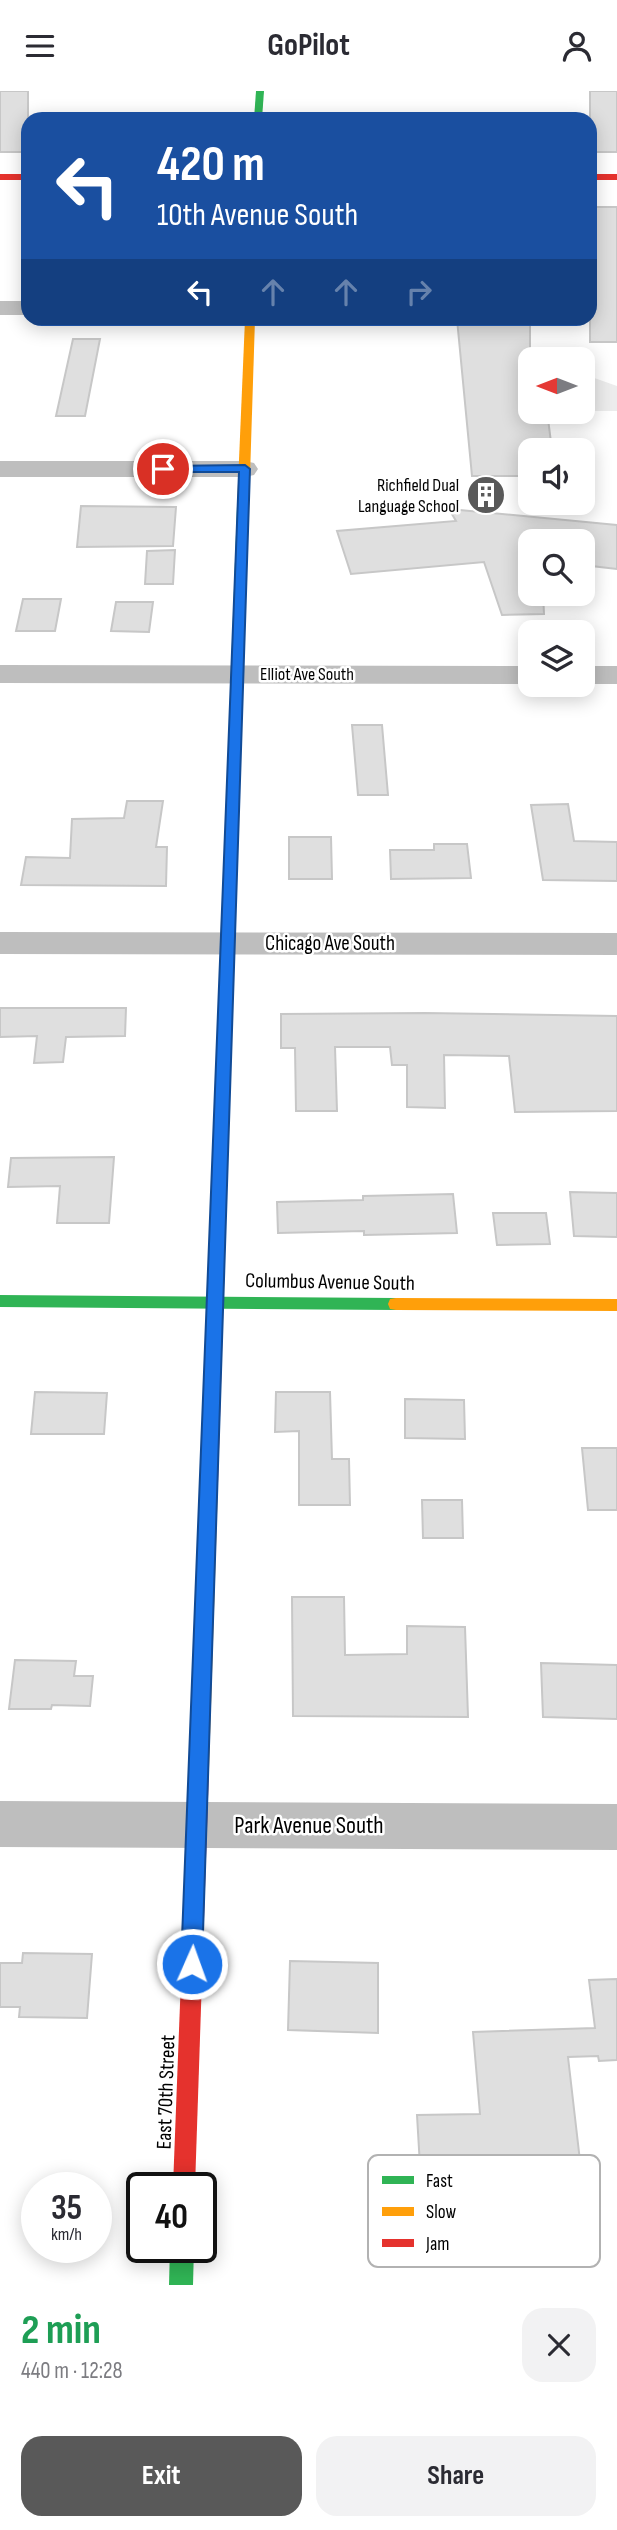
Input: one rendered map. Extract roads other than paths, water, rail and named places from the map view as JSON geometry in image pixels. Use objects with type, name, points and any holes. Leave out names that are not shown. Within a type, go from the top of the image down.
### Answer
[{"type":"street","points":[[258,112],[260,91]]},
{"type":"street","points":[[0,177],[21,177]]},
{"type":"street","points":[[597,177],[617,177]]},
{"type":"street","points":[[0,308],[21,308]]},
{"type":"street","name":"East 70th Street","points":[[184,2172],[250,326]]},
{"type":"street","points":[[0,469],[245,469]]},
{"type":"street","name":"Elliot Ave South","points":[[0,674],[518,675]]},
{"type":"street","points":[[595,675],[617,675]]},
{"type":"street","name":"Chicago Ave South","points":[[0,943],[617,944]]},
{"type":"street","name":"Columbus Avenue South","points":[[0,1301],[617,1305]]},
{"type":"street","name":"Park Avenue South","points":[[0,1824],[617,1827]]},
{"type":"street","points":[[181,2285],[182,2263]]},
{"type":"place","name":"Richfield Dual Language School","points":[[486,495]]}]
